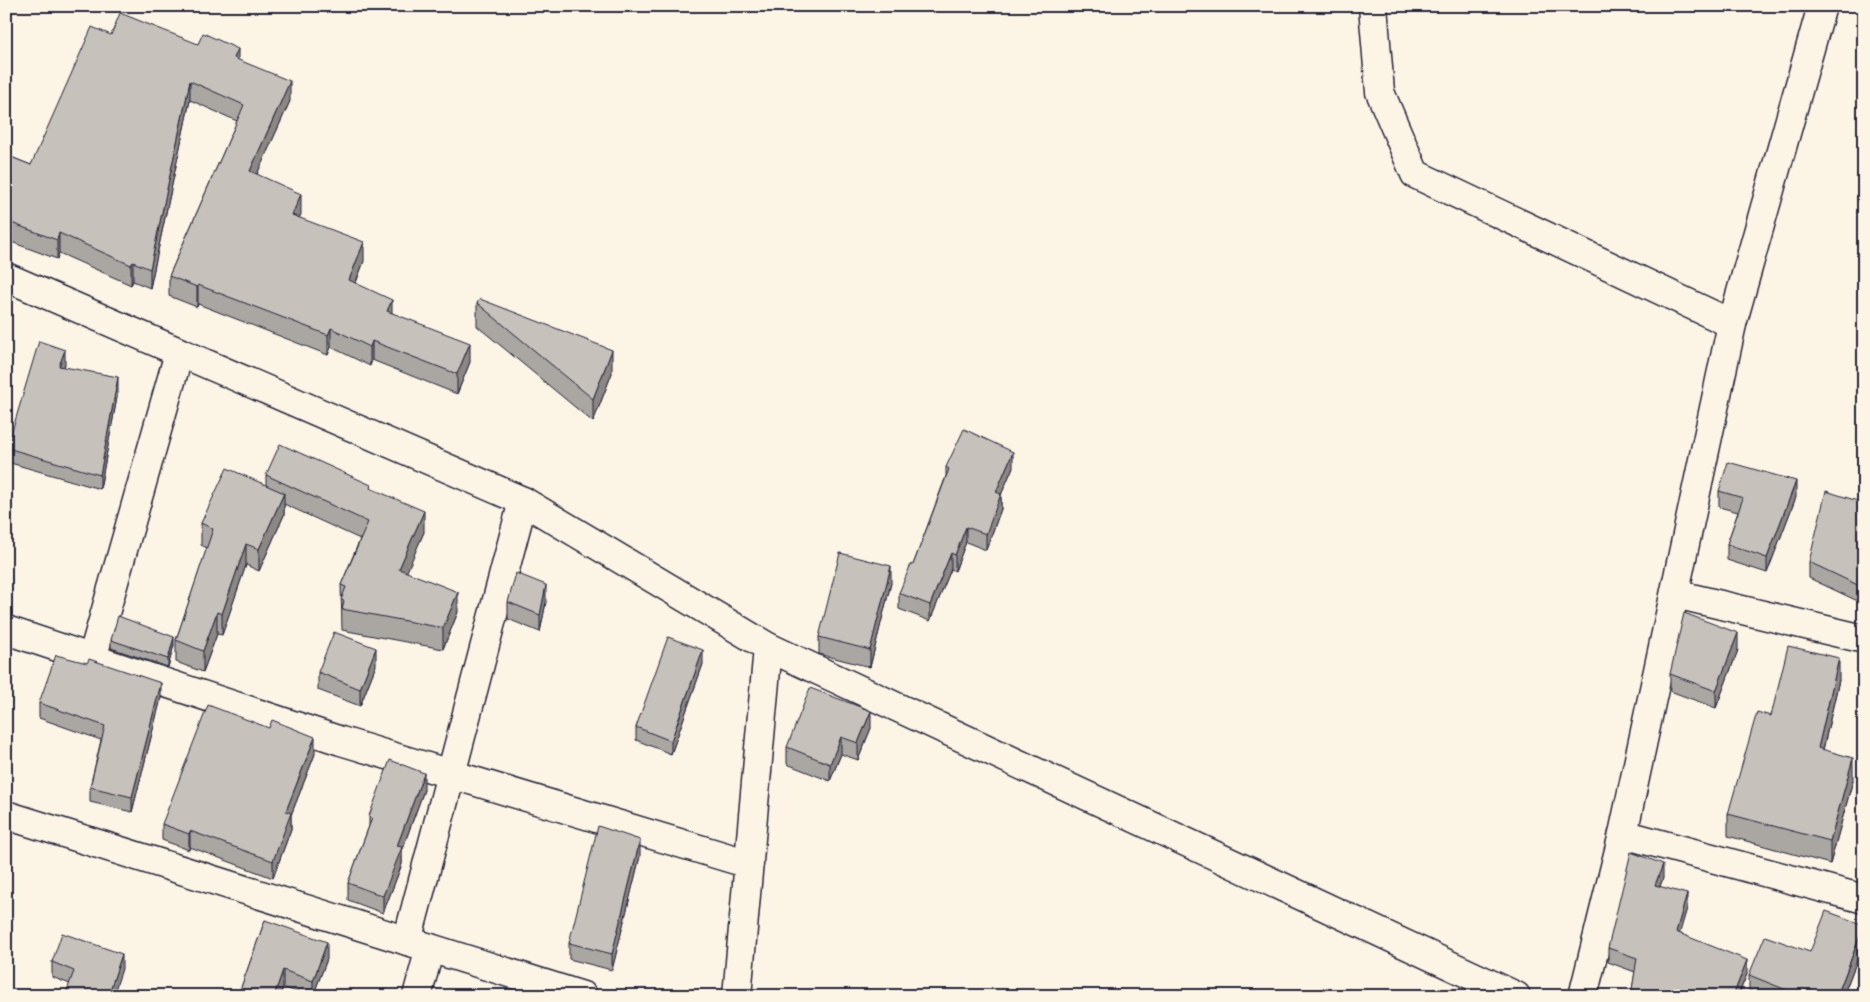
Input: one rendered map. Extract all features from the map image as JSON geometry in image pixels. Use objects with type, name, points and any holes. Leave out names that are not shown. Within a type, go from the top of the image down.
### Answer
[{"type":"street","points":[[1373,6],[1380,92],[1415,174],[1732,324]]},
{"type":"street","points":[[1583,996],[1623,834],[1732,324],[1822,6]]},
{"type":"street","points":[[6,277],[524,501],[768,647],[1516,996]]},
{"type":"street","points":[[92,658],[179,353]]},
{"type":"street","points":[[417,996],[419,944],[451,774],[524,501]]},
{"type":"street","points":[[1675,594],[1864,638]]},
{"type":"street","points":[[6,630],[341,741],[748,864]]},
{"type":"street","points":[[737,996],[768,647]]},
{"type":"street","points":[[6,815],[583,996]]},
{"type":"street","points":[[1623,834],[1864,898]]},
{"type":"building","points":[[120,13],[198,44],[203,33],[238,49],[234,58],[290,81],[250,171],[301,194],[292,215],[364,242],[349,280],[392,300],[387,311],[470,343],[457,374],[372,341],[370,347],[331,328],[328,335],[198,285],[197,287],[169,276],[244,105],[190,81],[150,269],[133,262],[131,265],[59,233],[57,240],[6,221],[6,155],[31,165],[92,27],[111,35]]},
{"type":"building","points":[[1864,172],[1864,189],[1859,188]]},
{"type":"building","points":[[480,299],[612,350],[593,399],[477,303]]},
{"type":"building","points":[[39,341],[65,350],[59,366],[118,377],[100,475],[7,448]]},
{"type":"building","points":[[964,429],[1013,452],[996,492],[1001,494],[986,534],[966,527],[955,555],[951,553],[930,605],[899,593],[911,564],[913,565],[949,469],[946,467]]},
{"type":"building","points":[[280,444],[371,485],[370,488],[424,511],[399,569],[458,592],[443,628],[342,609],[344,601],[341,600],[346,587],[341,585],[368,522],[266,475]]},
{"type":"building","points":[[1728,462],[1796,481],[1767,558],[1727,544],[1743,498],[1719,491]]},
{"type":"building","points":[[227,468],[284,493],[259,549],[246,544],[222,614],[217,612],[203,651],[176,640],[213,529],[201,523]]},
{"type":"building","points":[[1826,491],[1864,503],[1864,588],[1809,562]]},
{"type":"building","points":[[840,553],[891,566],[870,650],[819,637]]},
{"type":"building","points":[[516,573],[546,585],[540,615],[508,602]]},
{"type":"building","points":[[1684,613],[1738,633],[1716,691],[1670,674]]},
{"type":"building","points":[[118,616],[174,637],[168,659],[111,640]]},
{"type":"building","points":[[334,632],[376,648],[360,689],[318,672]]},
{"type":"building","points":[[668,637],[703,650],[671,741],[636,727]]},
{"type":"building","points":[[1788,646],[1839,658],[1818,748],[1853,758],[1830,841],[1728,814],[1757,712],[1771,716]]},
{"type":"building","points":[[56,655],[87,663],[89,659],[161,683],[132,797],[90,787],[105,726],[39,703]]},
{"type":"building","points":[[810,688],[871,711],[858,743],[841,737],[830,764],[787,747]]},
{"type":"building","points":[[208,705],[269,728],[272,720],[315,737],[286,811],[291,813],[273,861],[190,831],[189,834],[162,824]]},
{"type":"building","points":[[390,760],[424,773],[397,846],[402,847],[383,896],[348,883],[372,818],[369,816]]},
{"type":"building","points":[[598,826],[640,840],[612,954],[569,943]]},
{"type":"building","points":[[1631,852],[1663,864],[1655,885],[1687,894],[1676,932],[1747,960],[1733,996],[1631,996],[1637,958],[1608,948]]},
{"type":"building","points":[[1826,911],[1864,925],[1837,996],[1793,996],[1794,993],[1749,975],[1765,936],[1810,952]]},
{"type":"building","points":[[265,920],[327,942],[313,981],[283,970],[274,996],[238,996]]},
{"type":"building","points":[[62,933],[122,954],[108,996],[65,996],[74,971],[52,962]]}]
